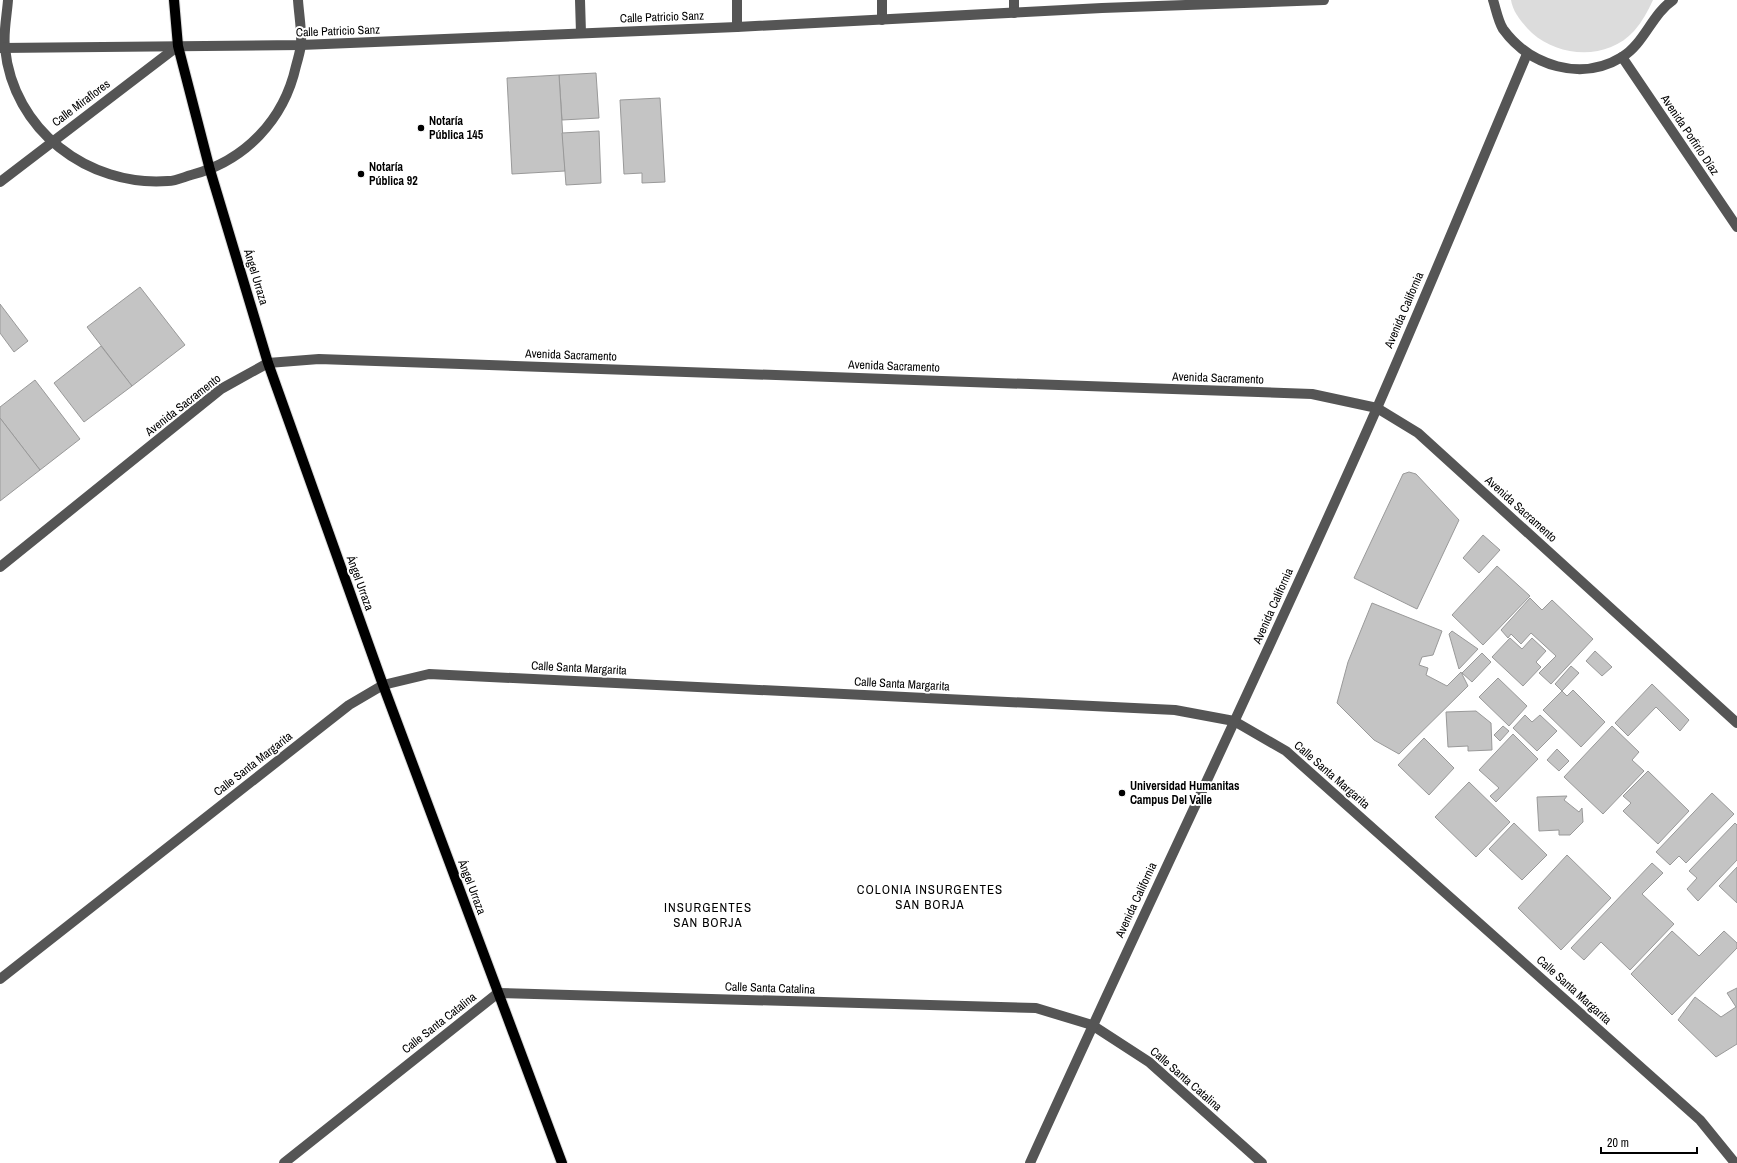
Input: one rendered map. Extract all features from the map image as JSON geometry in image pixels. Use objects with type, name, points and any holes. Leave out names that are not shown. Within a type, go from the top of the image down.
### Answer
[{"type":"main road","name":"Ángel Urraza","points":[[174,0],[178,46],[210,170],[268,363],[383,685],[562,1163]]},
{"type":"street","points":[[8,0],[2,48],[13,82],[28,114],[51,142],[86,166],[126,180],[169,181],[210,170],[245,150],[273,121],[292,85],[301,45],[298,0]]},
{"type":"street","points":[[580,0],[581,33]]},
{"type":"street","points":[[737,0],[737,26]]},
{"type":"street","points":[[882,0],[882,20]]},
{"type":"street","points":[[1014,0],[1014,14]]},
{"type":"street","name":"Calle Patricio Sanz","points":[[2,48],[301,45],[1014,14],[1102,4],[1324,0]]},
{"type":"street","points":[[1493,0],[1502,28],[1527,54],[1558,68],[1593,69],[1622,57],[1636,45],[1659,14],[1673,0]]},
{"type":"street","name":"Calle Miraflores","points":[[0,182],[178,46]]},
{"type":"street","name":"Avenida California","points":[[1030,1163],[1092,1025],[1234,722],[1377,408],[1527,54]]},
{"type":"street","name":"Avenida Porfirio Díaz","points":[[1622,57],[1737,227]]},
{"type":"street","name":"Avenida Sacramento","points":[[0,567],[221,389],[268,363],[319,358],[1312,394],[1377,408],[1418,433],[1737,723]]},
{"type":"street","name":"Calle Santa Margarita","points":[[0,979],[349,705],[383,685],[429,674],[1175,710],[1234,722],[1286,751],[1700,1120],[1735,1163]]},
{"type":"street","name":"Calle Santa Catalina","points":[[284,1163],[498,993],[1036,1008],[1092,1025],[1149,1062],[1262,1163]]},
{"type":"shaded area","points":[[1511,0],[1653,0],[1640,24],[1623,40],[1611,47],[1598,51],[1584,52],[1570,51],[1543,41],[1532,33],[1522,22],[1516,14]]},
{"type":"building","points":[[596,73],[599,118],[562,120],[559,75]]},
{"type":"building","points":[[559,75],[565,171],[512,174],[507,78]]},
{"type":"building","points":[[660,98],[665,182],[642,183],[642,173],[624,174],[620,100]]},
{"type":"building","points":[[599,131],[601,183],[566,185],[562,133]]},
{"type":"building","points":[[140,287],[185,345],[132,386],[87,327]]},
{"type":"building","points":[[0,304],[28,341],[14,352],[0,333]]},
{"type":"building","points":[[101,346],[132,386],[84,422],[54,383]]},
{"type":"building","points":[[35,380],[80,439],[40,470],[0,418],[0,407]]},
{"type":"building","points":[[0,418],[40,470],[0,501]]},
{"type":"building","points":[[1409,472],[1416,474],[1459,520],[1417,609],[1354,578],[1403,474]]},
{"type":"building","points":[[1483,535],[1500,550],[1479,573],[1463,558]]},
{"type":"building","points":[[1497,566],[1530,596],[1483,645],[1452,615]]},
{"type":"building","points":[[1530,598],[1542,610],[1552,600],[1593,639],[1551,684],[1539,673],[1556,656],[1531,633],[1521,644],[1511,634],[1508,638],[1501,630]]},
{"type":"building","points":[[1372,603],[1442,631],[1433,655],[1422,657],[1419,665],[1428,668],[1426,675],[1447,686],[1461,672],[1468,686],[1399,754],[1374,740],[1337,703],[1348,662]]},
{"type":"building","points":[[1452,631],[1478,649],[1459,669],[1449,634]]},
{"type":"building","points":[[1510,638],[1522,649],[1532,638],[1546,651],[1536,662],[1541,667],[1523,686],[1492,657]]},
{"type":"building","points":[[1595,651],[1612,667],[1602,676],[1586,661]]},
{"type":"building","points":[[1482,653],[1491,662],[1472,682],[1462,673]]},
{"type":"building","points":[[1571,666],[1579,673],[1562,691],[1555,684]]},
{"type":"building","points":[[1498,678],[1527,706],[1509,726],[1479,697]]},
{"type":"building","points":[[1652,684],[1689,720],[1680,731],[1656,707],[1628,736],[1615,723]]},
{"type":"building","points":[[1573,690],[1605,722],[1581,747],[1543,710],[1562,691],[1567,696]]},
{"type":"building","points":[[1476,711],[1491,723],[1492,750],[1468,751],[1468,746],[1448,747],[1446,712]]},
{"type":"building","points":[[1525,715],[1532,722],[1540,715],[1557,731],[1537,751],[1513,728]]},
{"type":"building","points":[[1503,726],[1509,731],[1500,741],[1494,735]]},
{"type":"building","points":[[1612,726],[1639,752],[1632,760],[1644,771],[1603,814],[1564,777]]},
{"type":"building","points":[[1513,734],[1538,759],[1496,802],[1490,796],[1499,788],[1479,770]]},
{"type":"building","points":[[1424,738],[1454,768],[1429,795],[1398,765]]},
{"type":"building","points":[[1557,749],[1569,761],[1559,771],[1547,760]]},
{"type":"building","points":[[1648,771],[1689,811],[1658,844],[1623,811],[1631,803],[1623,796]]},
{"type":"building","points":[[1469,782],[1510,822],[1476,857],[1435,817]]},
{"type":"building","points":[[1712,793],[1734,814],[1686,863],[1679,856],[1670,865],[1656,852]]},
{"type":"building","points":[[1567,796],[1564,800],[1579,812],[1582,808],[1583,822],[1570,835],[1559,835],[1559,830],[1539,831],[1537,797]]},
{"type":"building","points":[[1514,823],[1547,855],[1522,880],[1489,849]]},
{"type":"building","points":[[1735,823],[1737,825],[1737,860],[1698,901],[1687,889],[1697,878],[1689,871]]},
{"type":"building","points":[[1567,855],[1611,898],[1561,950],[1518,908]]},
{"type":"building","points":[[1652,863],[1663,873],[1642,894],[1674,924],[1630,970],[1601,942],[1584,960],[1571,948]]},
{"type":"building","points":[[1737,867],[1737,903],[1719,886]]},
{"type":"building","points":[[1672,931],[1699,956],[1724,931],[1737,943],[1737,948],[1672,1015],[1631,974]]},
{"type":"building","points":[[1737,988],[1737,1044],[1716,1057],[1678,1020],[1695,997],[1721,1017],[1736,1007],[1727,993]]},
{"type":"place","name":"Notaría Pública 145","points":[[421,128]]},
{"type":"place","name":"Notaría Pública 92","points":[[361,174]]},
{"type":"place","name":"Universidad Humanitas Campus Del Valle","points":[[1122,793]]},
{"type":"district","name":"COLONIA INSURGENTES SAN BORJA","points":[[930,896]]},
{"type":"district","name":"INSURGENTES SAN BORJA","points":[[708,914]]}]
